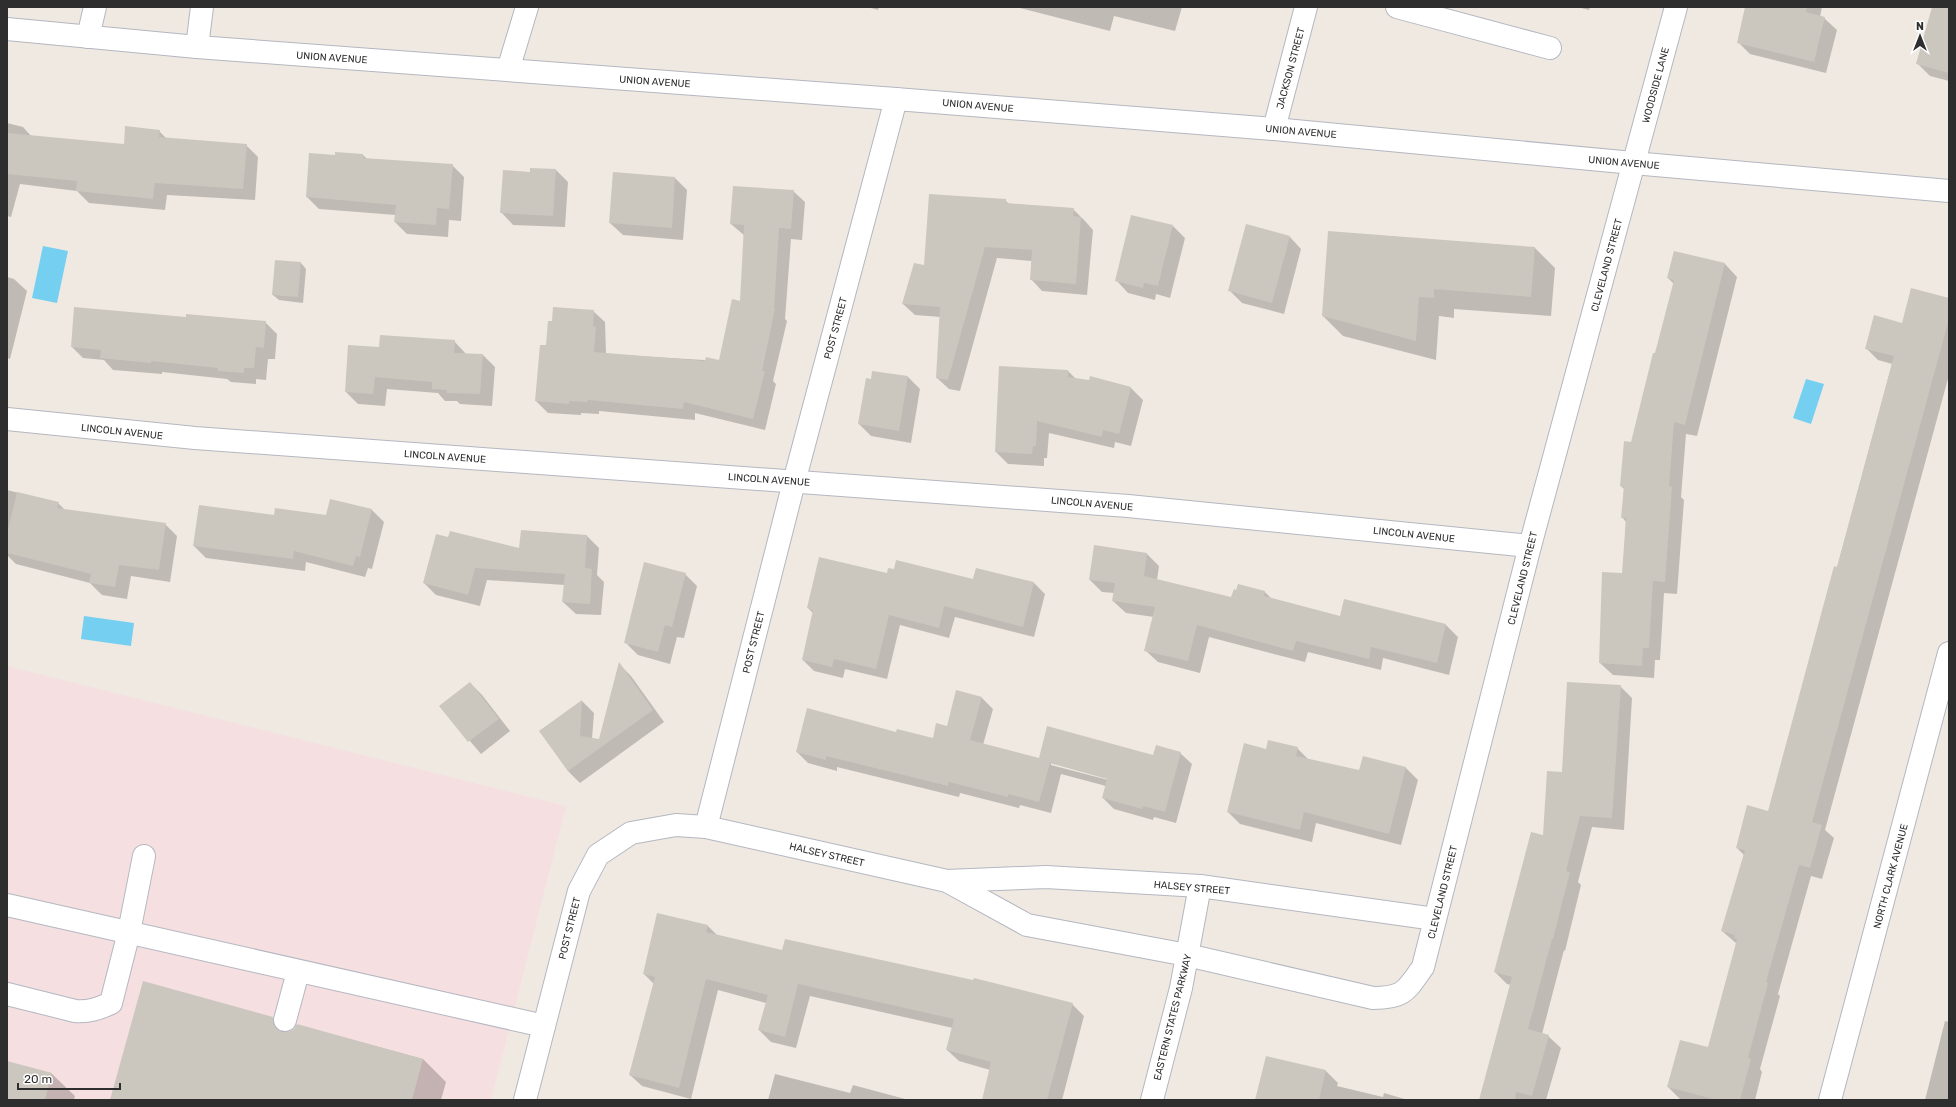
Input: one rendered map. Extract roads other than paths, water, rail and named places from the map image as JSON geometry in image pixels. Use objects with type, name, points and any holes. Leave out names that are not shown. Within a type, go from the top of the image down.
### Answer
[{"type":"street","points":[[88,37],[94,7]]},
{"type":"street","points":[[197,47],[202,7]]},
{"type":"street","points":[[508,70],[527,7]]},
{"type":"street","name":"JACKSON STREET","points":[[1274,129],[1306,7]]},
{"type":"street","points":[[1397,7],[1550,48]]},
{"type":"street","name":"WOODSIDE LANE","points":[[1634,163],[1676,7]]},
{"type":"street","name":"UNION AVENUE","points":[[7,29],[197,47],[896,99],[1274,129],[1949,191]]},
{"type":"street","name":"POST STREET","points":[[525,1100],[579,891],[598,856],[630,833],[676,826],[706,827],[794,482],[896,99]]},
{"type":"street","name":"CLEVELAND STREET","points":[[1407,991],[1422,968],[1436,919],[1530,546],[1634,163]]},
{"type":"street","name":"LINCOLN AVENUE","points":[[7,419],[195,438],[1128,506],[1530,546]]},
{"type":"street","name":"NORTH CLARK AVENUE","points":[[1830,1100],[1949,653]]},
{"type":"street","name":"HALSEY STREET","points":[[706,827],[947,881],[1046,877],[1200,886],[1436,919]]},
{"type":"street","points":[[7,994],[75,1011],[92,1010],[111,1003],[129,932],[144,856]]},
{"type":"street","name":"HALSEY STREET","points":[[947,881],[1027,925],[1187,955],[1373,998],[1391,998],[1407,991]]},
{"type":"street","name":"EASTERN STATES PARKWAY","points":[[1152,1100],[1181,988],[1200,886]]},
{"type":"street","points":[[7,905],[298,972],[544,1026]]},
{"type":"street","points":[[285,1020],[298,972]]},
{"type":"water","points":[[43,246],[68,251],[57,303],[32,298]]},
{"type":"water","points":[[1806,379],[1824,384],[1811,424],[1793,418]]},
{"type":"water","points":[[84,616],[134,623],[131,646],[81,639]]}]
